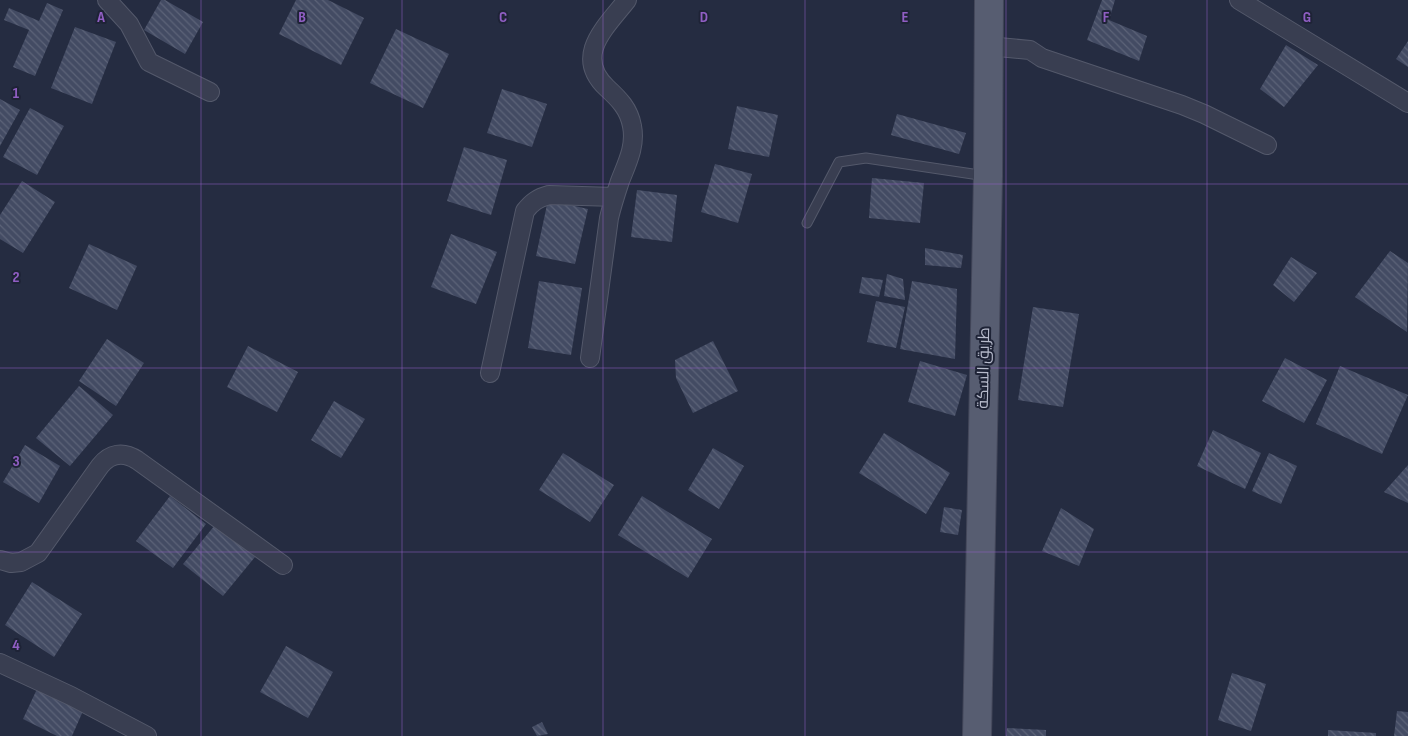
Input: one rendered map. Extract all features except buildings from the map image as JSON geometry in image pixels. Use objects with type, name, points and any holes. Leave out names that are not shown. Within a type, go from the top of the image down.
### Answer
[{"type":"main road","name":"طريق السكة","points":[[977,736],[988,176],[989,0]]},
{"type":"street","points":[[107,0],[129,24],[149,62],[210,92]]},
{"type":"street","points":[[590,358],[605,240],[615,197],[634,140],[627,110],[598,78],[592,66],[592,53],[596,41],[626,0]]},
{"type":"street","points":[[1239,0],[1408,103]]},
{"type":"street","points":[[988,46],[1030,50],[1042,58],[1182,105],[1267,145]]},
{"type":"street","points":[[490,373],[525,211],[531,203],[549,195],[615,197]]},
{"type":"street","points":[[0,560],[12,563],[21,562],[38,553],[105,459],[121,454],[130,455],[283,565]]},
{"type":"street","points":[[0,662],[71,696],[147,736]]},
{"type":"lane","points":[[807,223],[839,162],[866,158],[988,176]]}]
